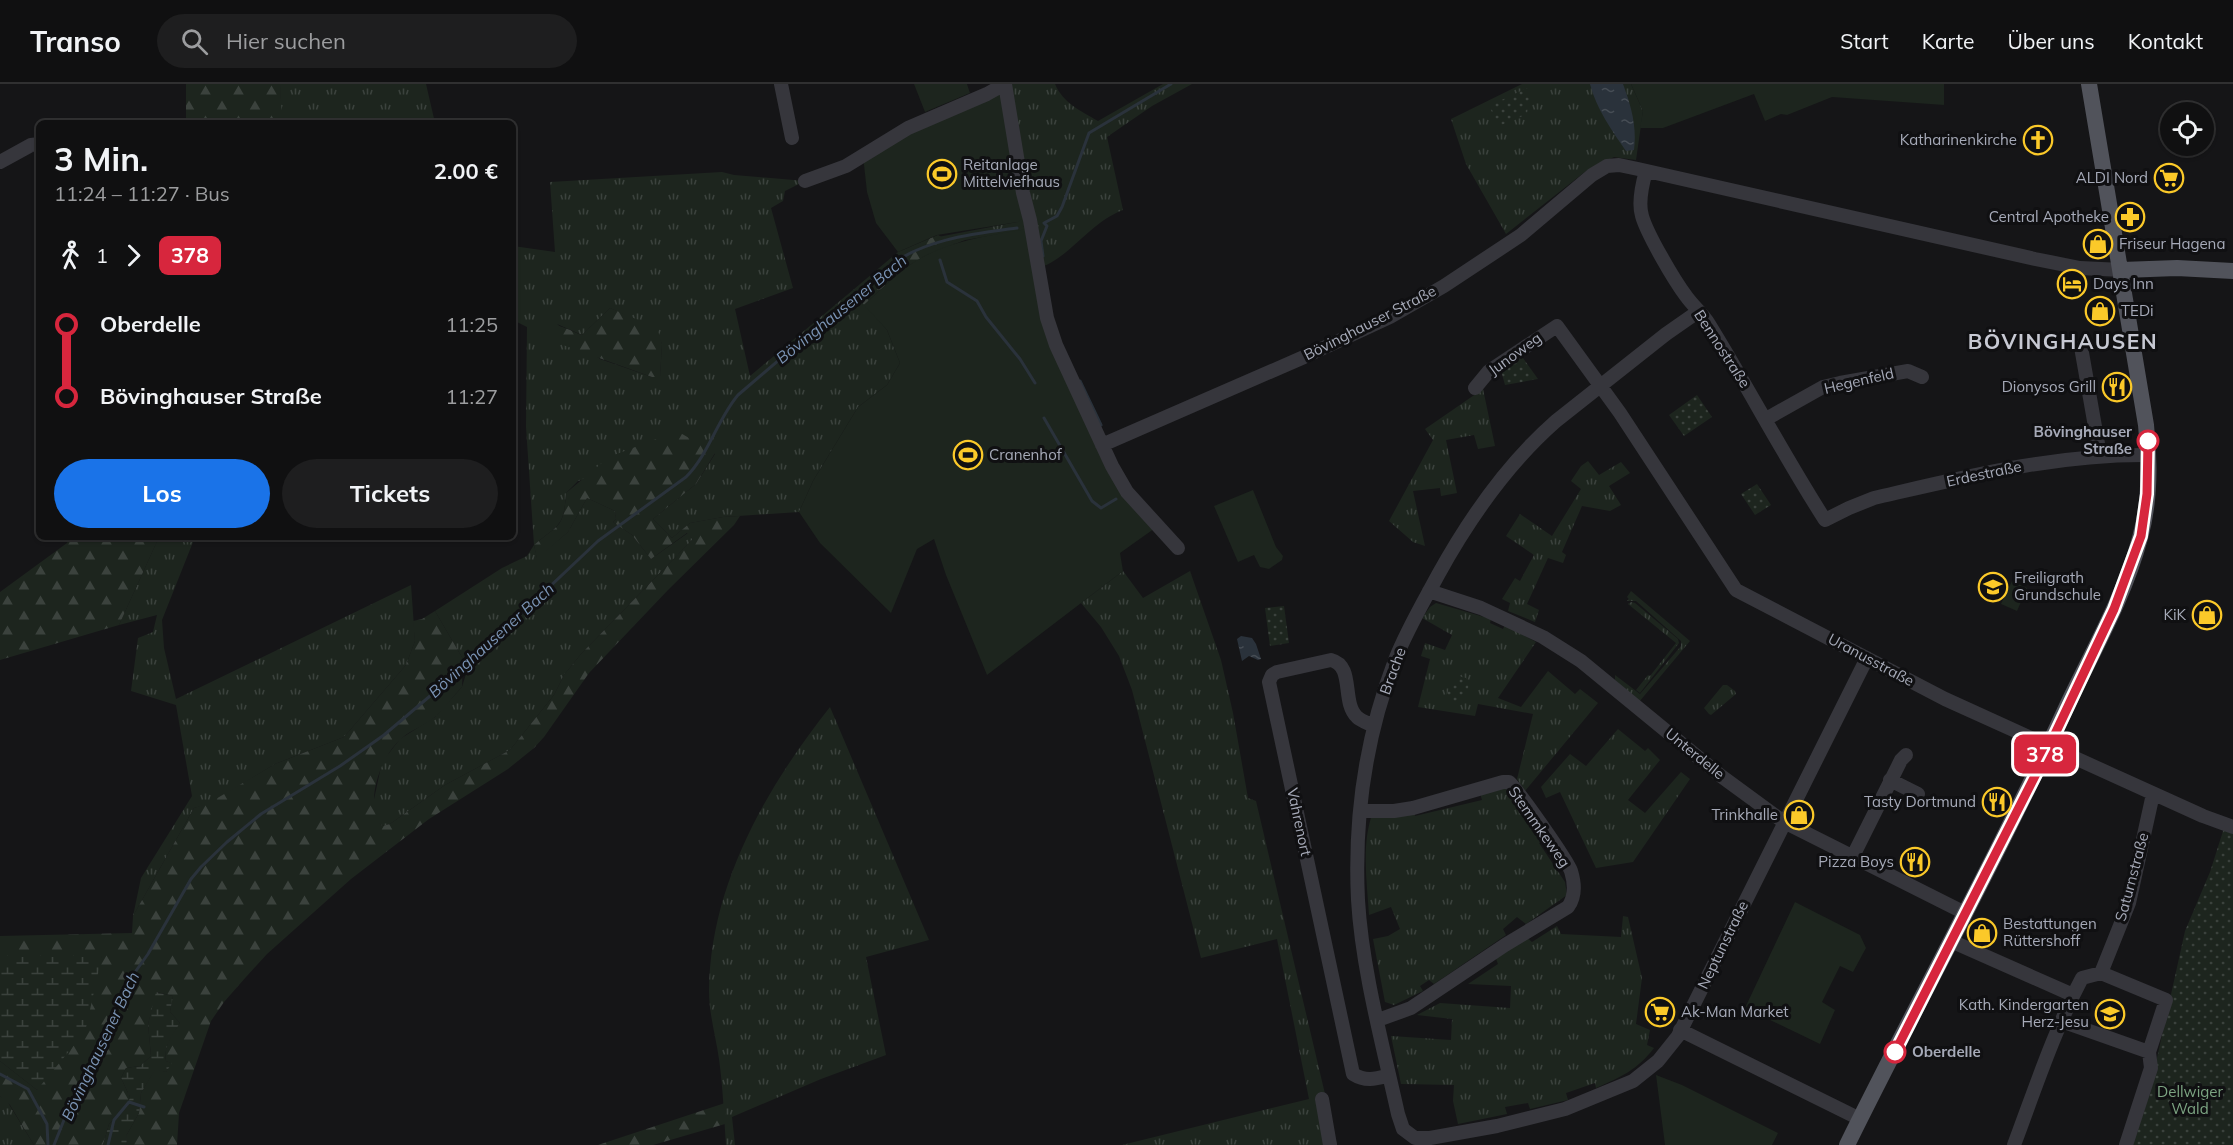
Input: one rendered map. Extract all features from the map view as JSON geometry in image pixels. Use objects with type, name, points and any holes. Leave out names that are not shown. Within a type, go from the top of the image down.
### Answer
[{"type":"main road","points":[[1847,1145],[2048,747],[2113,612],[2133,561],[2145,515],[2149,455],[2142,392],[2089,84]]},
{"type":"main road","name":"Bövinghauser Straße","points":[[2122,270],[2177,268],[2233,271]]},
{"type":"street","points":[[781,84],[792,138]]},
{"type":"street","points":[[805,181],[846,166],[908,128],[1005,84],[1047,318],[1056,345],[1101,445],[1126,492],[1178,548]]},
{"type":"street","points":[[0,162],[36,144]]},
{"type":"street","name":"Bövinghauser Straße","points":[[1101,445],[1304,357],[1400,312],[1453,281],[1521,235],[1592,175],[1607,166],[1618,165],[1646,171],[2035,259],[2080,268],[2122,270]]},
{"type":"street","name":"Bennostraße","points":[[1646,171],[1641,201],[1645,226],[1686,295],[1699,311],[1766,419],[1796,475],[1825,520]]},
{"type":"street","name":"Brache","points":[[1414,1138],[1403,1129],[1389,1075],[1365,958],[1358,902],[1360,811],[1374,726],[1395,660],[1429,591],[1459,538],[1500,478],[1540,435],[1600,385],[1699,311]]},
{"type":"street","name":"Junoweg","points":[[1475,388],[1489,371],[1557,326],[1600,385]]},
{"type":"street","points":[[2081,347],[2100,455]]},
{"type":"street","name":"Hegenfeld","points":[[1766,419],[1823,387],[1840,382],[1908,370],[1922,377]]},
{"type":"street","name":"Uranusstraße","points":[[1600,385],[1736,590],[1946,699],[2202,816],[2233,826]]},
{"type":"street","name":"Erdestraße","points":[[1825,520],[1874,498],[2044,461],[2100,455],[2149,455]]},
{"type":"street","name":"Unterdelle","points":[[1429,591],[1481,608],[1522,626],[1581,661],[1721,776],[1784,822],[1965,913]]},
{"type":"street","name":"Neptunstraße","points":[[1414,1138],[1430,1138],[1497,1126],[1564,1109],[1633,1081],[1658,1061],[1680,1030],[1867,658]]},
{"type":"street","name":"Vahrenort","points":[[1374,726],[1357,717],[1352,710],[1342,668],[1337,662],[1331,660],[1272,675],[1269,682],[1353,1074],[1362,1079],[1371,1080],[1389,1075]]},
{"type":"street","points":[[1853,856],[1901,759],[1906,755]]},
{"type":"street","points":[[1890,780],[1918,794]]},
{"type":"street","name":"Stemmkeweg","points":[[1360,811],[1394,811],[1413,808],[1509,782],[1568,865],[1574,888],[1574,899],[1568,907],[1505,945],[1410,1008],[1378,1020]]},
{"type":"street","name":"Saturnstraße","points":[[2101,973],[2129,903],[2153,794]]},
{"type":"street","points":[[1951,941],[2073,995]]},
{"type":"street","points":[[2014,1145],[2073,995],[2082,978],[2101,973],[2166,1000],[2149,1052],[2151,1068],[2126,1145]]},
{"type":"street","points":[[2061,1021],[2149,1052]]},
{"type":"street","points":[[1680,1030],[1860,1119]]},
{"type":"street","points":[[1322,1099],[1330,1145]]},
{"type":"green space","points":[[186,84],[280,84],[282,120],[186,120]]},
{"type":"green space","points":[[280,84],[426,84],[434,120],[281,120]]},
{"type":"green space","points":[[914,84],[967,84],[970,93],[925,112]]},
{"type":"green space","points":[[1005,84],[1055,84],[1058,91],[1068,101],[1098,121],[1163,84],[1192,84],[1152,106],[1107,137],[1123,210],[1100,223],[1049,264],[1038,268],[1031,229],[965,240],[955,244],[938,237],[1017,222]]},
{"type":"green space","name":"Reitanlage Mittelviefhaus","points":[[1005,84],[1028,214],[1018,222],[937,235],[898,252],[876,223],[867,192],[863,156]]},
{"type":"green space","points":[[1522,84],[1631,84],[1643,111],[1636,160],[1614,157],[1586,171],[1506,234],[1466,164],[1451,119]]},
{"type":"green space","points":[[1631,84],[1944,84],[1944,105],[1832,97],[1765,121],[1754,94],[1663,128],[1640,128],[1643,111]]},
{"type":"green space","points":[[1527,88],[1533,98],[1528,105],[1527,114],[1499,126],[1489,106]]},
{"type":"green space","points":[[722,172],[805,181],[785,191],[783,201],[771,208],[793,288],[735,309],[750,376],[853,290],[887,330],[900,363],[887,385],[858,407],[813,481],[799,512],[723,517],[690,523],[672,538],[653,519],[696,484],[715,454],[702,446],[578,481],[566,493],[564,513],[555,528],[534,545],[526,427],[527,327],[516,322],[516,246],[555,252],[550,182]],"holes":[[[610,308],[656,329],[662,344],[660,377],[652,377],[600,359],[557,324],[582,335]]]},
{"type":"green space","name":"Cranenhof","points":[[1032,228],[1047,318],[1102,445],[1158,526],[1120,553],[1123,571],[987,675],[946,575],[934,539],[917,549],[891,613],[820,543],[799,512],[813,481],[858,407],[887,385],[900,363],[887,330],[864,305],[903,270],[932,252],[964,241]]},
{"type":"green space","points":[[938,235],[955,244],[927,255],[903,269],[864,305],[853,290],[898,252]]},
{"type":"green space","points":[[610,308],[648,324],[656,324],[662,344],[660,377],[652,377],[563,345],[541,334],[539,327],[551,325],[561,326],[582,335]]},
{"type":"green space","points":[[1520,354],[1538,379],[1505,385],[1500,367]]},
{"type":"green space","points":[[1483,389],[1495,446],[1478,449],[1474,435],[1446,440],[1457,493],[1441,496],[1440,488],[1413,491],[1425,546],[1413,542],[1389,521],[1433,440],[1425,429]]},
{"type":"green space","points":[[1697,395],[1712,417],[1684,436],[1669,415]]},
{"type":"green space","points":[[677,431],[715,453],[696,484],[653,519],[672,538],[690,523],[740,516],[734,525],[589,673],[534,748],[508,769],[429,819],[351,879],[267,954],[246,977],[211,1021],[179,1113],[177,1145],[127,1145],[126,1136],[139,1113],[141,1093],[155,1069],[166,1072],[171,1063],[166,1061],[167,1046],[180,1023],[170,1012],[173,996],[157,992],[148,1024],[151,1056],[140,1066],[126,1068],[121,1078],[130,1097],[127,1107],[109,1124],[103,1145],[34,1145],[10,1105],[0,1096],[0,1061],[37,1090],[102,956],[0,956],[0,936],[132,933],[133,916],[194,808],[209,803],[275,764],[344,737],[406,665],[415,641],[413,621],[422,619],[435,611],[463,659],[462,687],[437,715],[402,738],[387,756],[374,793],[377,817],[382,826],[390,824],[445,785],[510,750],[554,695],[564,675],[581,654],[693,539],[687,533],[651,559],[632,535],[613,522],[616,519],[615,511],[587,498],[568,532],[537,559],[534,545],[559,524],[564,513],[566,493],[609,457]]},
{"type":"green space","points":[[1588,461],[1599,475],[1621,462],[1630,473],[1609,486],[1621,505],[1610,511],[1582,506],[1562,552],[1566,555],[1563,563],[1548,558],[1527,604],[1539,610],[1535,622],[1508,611],[1510,603],[1502,599],[1515,578],[1520,581],[1534,555],[1506,536],[1520,514],[1552,536],[1581,489],[1571,481],[1581,466]]},
{"type":"green space","points":[[1757,484],[1771,505],[1755,515],[1741,494]]},
{"type":"green space","points":[[1253,490],[1276,547],[1283,556],[1282,560],[1269,569],[1260,567],[1254,555],[1238,562],[1214,506]]},
{"type":"green space","points":[[587,498],[615,511],[616,519],[613,522],[632,535],[651,559],[688,533],[693,539],[581,654],[564,675],[554,695],[510,750],[445,785],[390,824],[382,826],[376,820],[373,804],[382,762],[400,739],[435,717],[462,687],[467,671],[463,659],[435,611],[502,568],[527,556],[534,545],[537,558],[568,532]]},
{"type":"green space","points":[[68,540],[158,540],[119,625],[0,660],[0,592]]},
{"type":"green space","points":[[158,540],[194,540],[162,620],[164,648],[176,699],[411,585],[415,641],[406,665],[344,737],[275,764],[209,804],[194,808],[133,916],[141,878],[192,796],[176,705],[131,691],[138,638],[153,632],[157,615],[119,625]]},
{"type":"green space","points":[[1123,571],[1143,598],[1190,571],[1221,660],[1248,798],[1256,801],[1337,1145],[1122,1145],[1309,1099],[1277,939],[1201,958],[1132,690],[1119,656],[1101,627],[1081,603]]},
{"type":"green space","points":[[2012,581],[2027,588],[2017,611],[2001,604]]},
{"type":"green space","points":[[1631,591],[1690,641],[1639,702],[1615,680],[1615,675],[1640,694],[1681,646],[1681,641],[1636,601],[1627,601]]},
{"type":"green space","points":[[1631,602],[1678,639],[1679,643],[1640,693],[1636,690],[1676,643],[1628,604]]},
{"type":"green space","points":[[1436,603],[1491,619],[1490,623],[1503,629],[1505,625],[1536,642],[1498,698],[1521,707],[1548,671],[1575,694],[1580,689],[1598,703],[1525,791],[1517,779],[1533,714],[1478,704],[1475,716],[1418,707],[1430,659],[1421,656],[1425,643],[1445,650],[1452,635],[1422,618]]},
{"type":"green space","points":[[1284,606],[1289,643],[1270,646],[1265,608]]},
{"type":"green space","points":[[1458,676],[1466,678],[1468,684],[1467,694],[1462,703],[1446,697],[1452,679]]},
{"type":"green space","points":[[1723,685],[1727,685],[1736,694],[1711,715],[1704,708]]},
{"type":"green space","points":[[830,707],[929,940],[866,957],[886,1055],[821,1079],[732,1117],[735,1145],[726,1145],[718,1051],[709,1000],[712,952],[719,913],[746,840],[764,805],[806,738]]},
{"type":"green space","points":[[1618,729],[1645,751],[1648,748],[1660,760],[1628,800],[1645,813],[1681,772],[1690,779],[1633,862],[1596,868],[1560,792],[1546,798],[1541,787],[1570,754],[1586,766]]},
{"type":"green space","points":[[1500,786],[1511,789],[1547,840],[1539,843],[1565,882],[1567,895],[1526,924],[1517,917],[1503,929],[1506,935],[1434,984],[1429,980],[1420,986],[1423,991],[1394,1005],[1385,1002],[1373,939],[1388,936],[1400,929],[1391,907],[1369,915],[1366,850],[1373,812],[1414,811],[1415,816],[1482,800],[1480,793]]},
{"type":"green space","name":"Dellwiger Wald","points":[[2224,828],[2233,832],[2233,1145],[2131,1145],[2155,1067],[2185,931],[2210,872]]},
{"type":"green space","points":[[1795,902],[1860,935],[1866,948],[1853,972],[1840,966],[1822,1002],[1835,1010],[1820,1044],[1745,1008]]},
{"type":"green space","points":[[1623,916],[1628,917],[1642,978],[1636,1024],[1650,1030],[1647,1045],[1654,1048],[1635,1067],[1596,1088],[1595,1083],[1566,1093],[1568,1100],[1530,1109],[1528,1103],[1505,1107],[1507,1114],[1458,1124],[1453,1101],[1454,1085],[1401,1084],[1391,1036],[1451,1040],[1452,1019],[1417,1015],[1440,1003],[1510,1008],[1511,986],[1468,984],[1498,964],[1495,956],[1525,936],[1532,942],[1557,926],[1561,934],[1621,937]]},
{"type":"green space","points":[[0,956],[102,956],[85,1032],[37,1090],[0,1061]]},
{"type":"green space","points":[[156,992],[173,996],[170,1012],[180,1023],[169,1041],[165,1056],[166,1061],[172,1063],[166,1072],[155,1070],[141,1093],[139,1113],[126,1136],[127,1145],[103,1145],[109,1124],[127,1107],[130,1097],[121,1078],[126,1068],[140,1066],[151,1056],[148,1024]]},
{"type":"green space","points":[[1656,1075],[1682,1085],[1778,1133],[1772,1145],[1665,1145]]},
{"type":"green space","points":[[0,1096],[7,1101],[34,1145],[0,1145]]},
{"type":"green space","points":[[725,1103],[725,1124],[653,1145],[598,1145]]},
{"type":"water","points":[[1590,84],[1623,84],[1633,116],[1634,150],[1626,151],[1615,135],[1600,110]]},
{"type":"water","points":[[1241,636],[1252,638],[1261,659],[1249,656],[1242,661],[1237,639]]},
{"type":"waterway","name":"Bövinghausener Bach","points":[[1043,256],[1041,241],[1047,226],[1044,223],[1057,216],[1062,207],[1089,133],[1171,84]]},
{"type":"waterway","name":"Bövinghausener Bach","points":[[54,1145],[64,1120],[81,1092],[92,1058],[123,989],[148,954],[191,879],[227,842],[261,814],[340,766],[384,735],[469,663],[598,541],[686,477],[701,458],[724,415],[738,395],[889,266],[918,250],[950,239],[1017,228]]},
{"type":"waterway","points":[[940,260],[947,282],[977,301],[986,317],[1020,359],[1035,383]]},
{"type":"waterway","points":[[1080,381],[1101,425]]},
{"type":"waterway","points":[[1044,418],[1092,501],[1101,508],[1116,499]]},
{"type":"waterway","points":[[0,1074],[28,1089],[47,1124],[48,1145]]},
{"type":"waterway","points":[[108,1145],[114,1120],[129,1102],[144,1107]]},
{"type":"bus line","name":"378","points":[[1895,1052],[2038,770],[2114,609],[2141,536],[2147,494],[2148,441]]},
{"type":"place","name":"Katharinenkirche","points":[[2038,140]]},
{"type":"place","name":"Reitanlage Mittelviefhaus","points":[[942,174]]},
{"type":"place","name":"ALDI Nord","points":[[2169,178]]},
{"type":"place","name":"Central Apotheke","points":[[2130,217]]},
{"type":"place","name":"Friseur Hagena","points":[[2098,244]]},
{"type":"place","name":"Days Inn","points":[[2072,284]]},
{"type":"place","name":"TEDi","points":[[2100,311]]},
{"type":"place","name":"Dionysos Grill","points":[[2117,387]]},
{"type":"place","name":"Bövinghauser Straße","points":[[2148,441]]},
{"type":"place","name":"Cranenhof","points":[[968,455]]},
{"type":"place","name":"Freiligrath Grundschule","points":[[1993,587]]},
{"type":"place","name":"KiK","points":[[2207,615]]},
{"type":"place","name":"Tasty Dortmund","points":[[1997,802]]},
{"type":"place","name":"Trinkhalle","points":[[1799,815]]},
{"type":"place","name":"Pizza Boys","points":[[1915,862]]},
{"type":"place","name":"Bestattungen Rüttershoff","points":[[1982,933]]},
{"type":"place","name":"Ak-Man Market","points":[[1660,1012]]},
{"type":"place","name":"Kath. Kindergarten Herz-Jesu","points":[[2110,1014]]},
{"type":"place","name":"Oberdelle","points":[[1895,1052]]},
{"type":"district","name":"BÖVINGHAUSEN","points":[[2063,342]]}]
